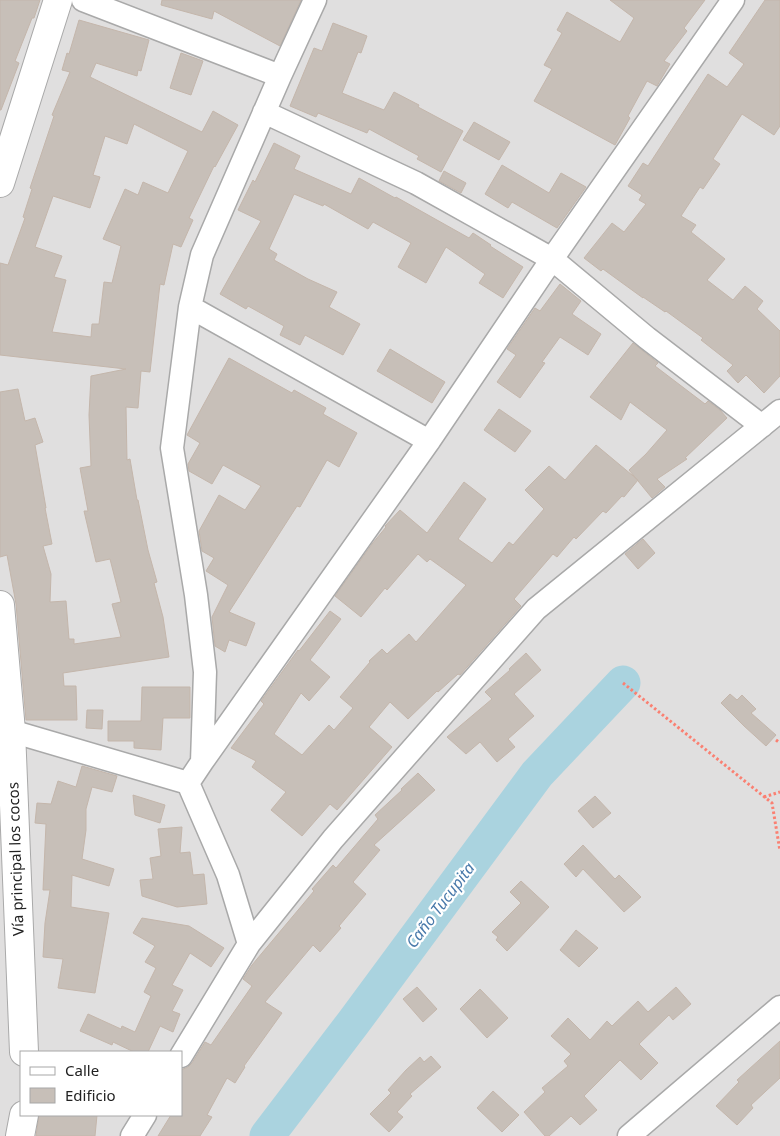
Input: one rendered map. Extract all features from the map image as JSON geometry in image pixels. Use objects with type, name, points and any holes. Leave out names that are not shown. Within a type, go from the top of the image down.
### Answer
[{"type":"street","points":[[0,183],[58,0]]},
{"type":"street","points":[[83,0],[280,76]]},
{"type":"street","points":[[202,762],[205,672],[196,595],[172,448],[190,307],[202,255],[315,0]]},
{"type":"street","points":[[188,783],[429,441],[552,259],[733,0]]},
{"type":"street","points":[[264,112],[416,183],[552,259],[648,338],[762,426]]},
{"type":"street","points":[[190,307],[429,441]]},
{"type":"street","points":[[182,1054],[249,944],[333,839],[536,609],[780,411]]},
{"type":"street","name":"Vía principal los cocos","points":[[0,605],[11,731],[24,1051]]},
{"type":"street","points":[[11,731],[188,783]]},
{"type":"street","points":[[188,783],[228,875],[249,944]]},
{"type":"street","points":[[629,1136],[780,1007]]},
{"type":"street","points":[[20,1136],[24,1116]]},
{"type":"street","points":[[132,1136],[144,1116]]},
{"type":"path","points":[[623,683],[772,803],[780,851]]},
{"type":"path","points":[[776,740],[780,743]]},
{"type":"path","points":[[764,797],[780,792]]},
{"type":"shaded area","points":[[0,0],[780,0],[780,1136],[0,1136]]},
{"type":"building","points":[[0,0],[40,0],[15,61],[19,63],[1,110],[0,110]]},
{"type":"building","points":[[162,0],[301,0],[280,46],[214,11],[212,19],[161,5]]},
{"type":"building","points":[[610,0],[705,0],[684,28],[687,31],[664,61],[670,64],[657,86],[647,81],[615,145],[534,101],[552,69],[544,65],[562,33],[557,30],[567,12],[620,42],[634,18]]},
{"type":"building","points":[[765,0],[780,0],[780,126],[774,135],[742,114],[713,159],[720,164],[703,189],[700,187],[681,216],[696,225],[691,232],[725,259],[707,280],[733,300],[745,286],[763,301],[757,309],[780,331],[780,376],[764,393],[746,375],[738,383],[727,371],[733,365],[701,340],[703,338],[666,311],[643,298],[603,269],[601,271],[584,258],[612,223],[624,232],[646,204],[639,200],[642,195],[628,186],[643,163],[648,166],[708,74],[727,87],[744,64],[729,53]]},
{"type":"building","points":[[79,20],[149,40],[141,71],[138,70],[137,76],[96,63],[90,77],[202,132],[213,111],[238,125],[214,166],[189,218],[193,220],[181,247],[173,244],[164,285],[160,284],[150,372],[141,371],[138,408],[126,407],[127,460],[130,459],[137,500],[157,582],[154,583],[163,617],[169,657],[63,673],[64,686],[76,686],[77,720],[26,720],[16,604],[7,555],[0,557],[0,392],[18,389],[25,421],[35,418],[43,442],[35,445],[52,544],[43,546],[51,574],[50,602],[66,601],[69,639],[74,639],[74,644],[121,637],[112,604],[121,602],[110,559],[96,562],[84,511],[88,511],[80,468],[91,466],[89,415],[91,376],[126,369],[0,355],[0,263],[8,265],[25,218],[23,217],[32,189],[30,188],[54,116],[52,115],[70,72],[62,70],[67,53],[69,54]],"holes":[[[134,124],[188,151],[168,193],[143,182],[138,195],[125,189],[103,239],[121,246],[112,283],[104,282],[99,324],[92,324],[91,337],[52,332],[66,280],[54,277],[62,256],[35,247],[53,196],[90,208],[100,177],[93,175],[105,136],[127,144]]]},
{"type":"building","points":[[333,23],[367,36],[361,53],[358,52],[342,93],[384,110],[394,92],[463,131],[441,172],[417,159],[419,156],[369,129],[367,133],[318,113],[316,117],[290,106],[314,48],[322,51]]},
{"type":"building","points":[[181,53],[203,61],[191,95],[170,88]]},
{"type":"building","points":[[474,122],[510,142],[499,160],[463,140]]},
{"type":"building","points":[[274,143],[300,156],[294,169],[351,194],[359,178],[469,238],[473,233],[523,267],[503,298],[479,283],[485,274],[446,247],[426,283],[398,267],[411,243],[373,222],[368,229],[324,204],[323,206],[294,194],[269,249],[277,254],[274,260],[308,279],[337,292],[329,307],[360,324],[343,355],[305,335],[300,345],[280,335],[284,326],[248,306],[246,309],[220,294],[261,221],[238,210],[253,180],[255,182]]},
{"type":"building","points":[[502,165],[549,193],[561,173],[586,187],[557,228],[512,202],[508,208],[485,194]]},
{"type":"building","points":[[444,171],[466,183],[461,193],[439,181]]},
{"type":"building","points":[[560,284],[581,301],[572,314],[601,334],[588,355],[560,337],[542,362],[545,363],[520,398],[497,382],[516,355],[507,349],[535,308],[540,311]]},
{"type":"building","points":[[633,343],[658,363],[655,366],[705,404],[708,401],[727,418],[685,458],[687,459],[657,479],[665,487],[652,498],[629,470],[667,430],[630,402],[621,420],[590,397]]},
{"type":"building","points":[[390,349],[445,382],[432,403],[377,371]]},
{"type":"building","points":[[229,358],[292,393],[294,390],[326,408],[323,414],[357,433],[339,467],[327,460],[300,507],[297,506],[229,612],[255,623],[246,646],[229,640],[225,652],[215,646],[212,617],[228,585],[206,571],[214,558],[202,551],[199,531],[219,495],[245,510],[261,486],[223,465],[212,484],[189,471],[188,464],[200,443],[187,435]]},
{"type":"building","points":[[499,409],[531,431],[515,452],[484,430]]},
{"type":"building","points":[[596,445],[638,480],[624,497],[622,496],[606,513],[603,511],[576,539],[574,537],[557,557],[553,554],[514,599],[521,606],[460,675],[458,674],[437,691],[408,719],[390,702],[369,727],[392,747],[337,810],[330,804],[302,836],[271,810],[286,792],[252,767],[256,761],[231,748],[264,704],[261,701],[298,650],[330,611],[341,619],[310,660],[330,677],[309,701],[301,693],[274,734],[302,755],[329,725],[334,730],[353,708],[340,697],[369,661],[382,649],[387,654],[409,634],[416,642],[466,585],[430,559],[427,562],[418,554],[387,590],[385,588],[361,617],[335,596],[385,526],[400,510],[427,533],[464,482],[486,499],[458,539],[492,563],[509,542],[513,545],[544,509],[525,490],[549,466],[565,480]]},
{"type":"building","points":[[643,539],[655,553],[638,569],[625,554]]},
{"type":"building","points":[[526,653],[541,670],[514,694],[534,716],[508,739],[515,747],[497,762],[480,742],[466,754],[447,737],[492,699],[485,692]]},
{"type":"building","points":[[142,687],[190,687],[190,718],[163,718],[161,750],[134,748],[134,741],[108,741],[108,721],[141,721]]},
{"type":"building","points":[[730,694],[737,700],[742,695],[756,709],[751,713],[776,735],[766,746],[721,703]]},
{"type":"building","points":[[87,710],[103,710],[102,729],[86,728]]},
{"type":"building","points":[[82,766],[117,776],[112,792],[92,787],[86,809],[86,830],[82,859],[114,869],[109,886],[72,875],[71,907],[109,913],[95,993],[58,988],[63,959],[43,957],[45,923],[50,890],[43,890],[46,824],[35,823],[37,803],[51,804],[58,781],[76,787]]},
{"type":"building","points":[[418,773],[435,790],[374,845],[380,850],[353,882],[366,894],[339,926],[341,928],[320,952],[313,945],[265,1002],[282,1013],[244,1066],[235,1083],[227,1078],[207,1115],[212,1117],[200,1136],[158,1136],[170,1116],[182,1116],[182,1070],[192,1063],[205,1042],[211,1045],[252,986],[243,979],[252,965],[314,891],[312,889],[333,865],[336,868],[378,819],[375,815]]},
{"type":"building","points":[[133,795],[165,805],[160,823],[135,815]]},
{"type":"building","points":[[595,796],[611,813],[593,828],[578,811]]},
{"type":"building","points":[[182,827],[180,853],[190,852],[193,875],[204,874],[207,904],[177,907],[142,896],[140,880],[153,879],[150,858],[161,856],[158,829]]},
{"type":"building","points":[[583,845],[615,879],[619,875],[641,897],[624,912],[583,869],[576,877],[564,864]]},
{"type":"building","points":[[521,881],[549,907],[507,951],[496,940],[498,937],[492,932],[521,903],[510,892]]},
{"type":"building","points":[[142,918],[189,926],[224,948],[211,967],[190,953],[172,985],[183,990],[172,1011],[180,1014],[173,1032],[160,1026],[148,1051],[132,1051],[113,1042],[112,1045],[80,1031],[88,1014],[121,1029],[122,1026],[135,1032],[151,996],[144,992],[156,968],[145,962],[155,946],[133,933]]},
{"type":"building","points":[[576,930],[598,948],[579,967],[560,950]]},
{"type":"building","points":[[417,987],[437,1009],[423,1022],[403,999]]},
{"type":"building","points":[[676,987],[691,1004],[673,1020],[669,1015],[639,1044],[658,1063],[641,1080],[620,1060],[584,1096],[597,1110],[580,1125],[571,1116],[549,1136],[545,1136],[524,1112],[545,1092],[542,1088],[568,1066],[564,1061],[571,1054],[551,1036],[568,1018],[590,1040],[607,1021],[612,1026],[638,1001],[648,1012]]},
{"type":"building","points":[[480,989],[508,1018],[487,1038],[460,1009]]},
{"type":"building","points":[[780,1041],[780,1078],[751,1105],[753,1108],[737,1125],[716,1106],[739,1082],[737,1080]]},
{"type":"building","points":[[431,1056],[441,1067],[410,1094],[412,1096],[397,1112],[403,1117],[389,1132],[370,1114],[391,1093],[388,1090],[406,1070],[420,1057],[424,1062]]},
{"type":"building","points":[[493,1091],[519,1115],[502,1132],[477,1108]]},
{"type":"building","points":[[39,1116],[97,1116],[95,1136],[36,1136]]},
{"type":"waterway","name":"Caño Tucupita","points":[[267,1136],[537,774],[623,683]]}]
